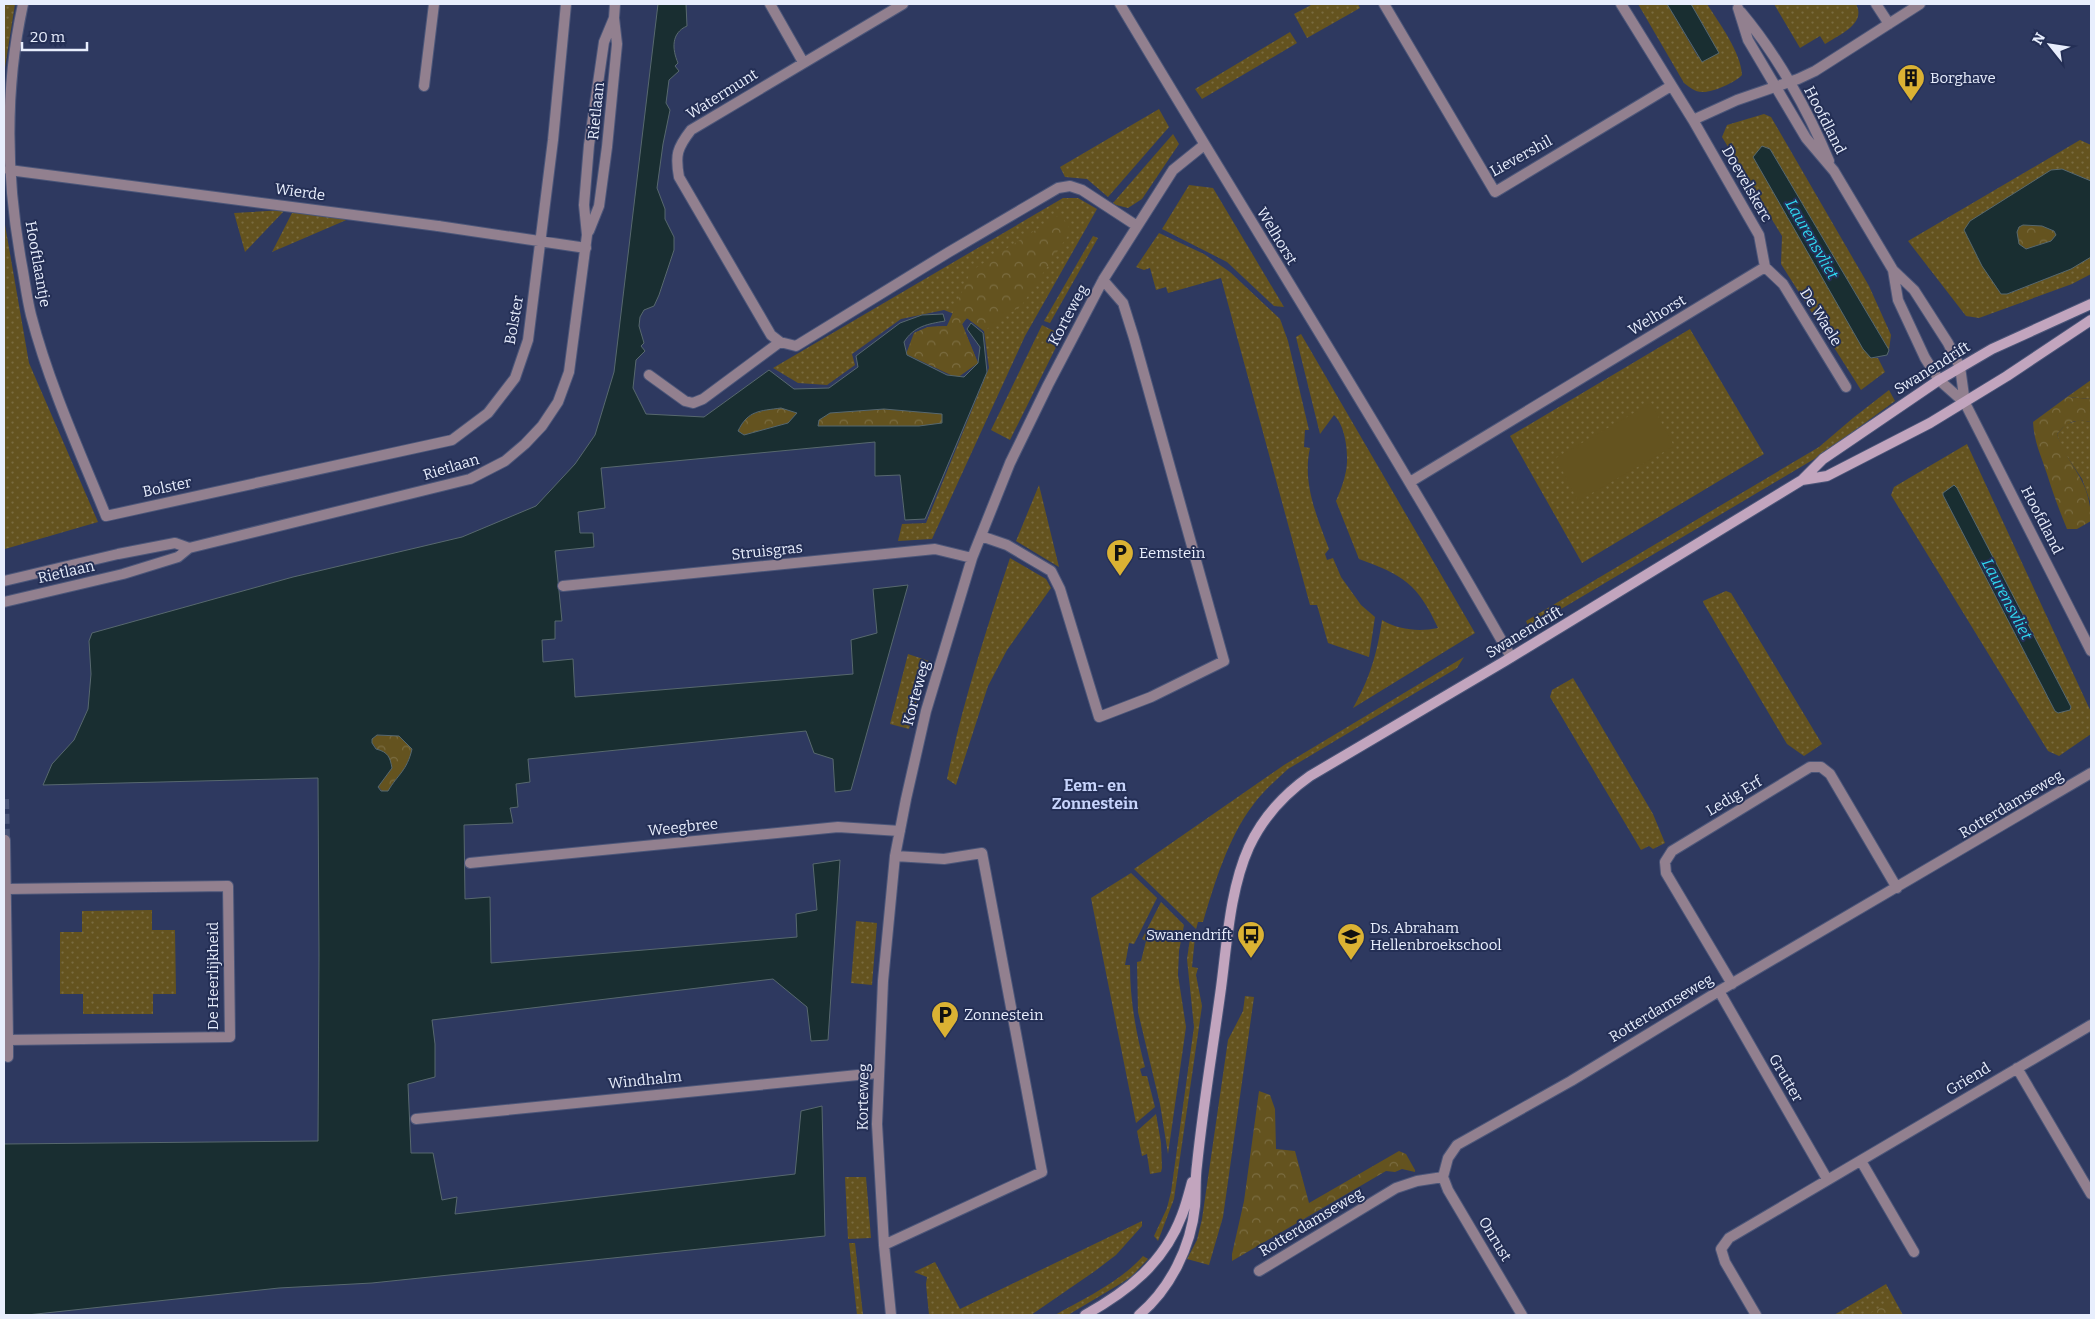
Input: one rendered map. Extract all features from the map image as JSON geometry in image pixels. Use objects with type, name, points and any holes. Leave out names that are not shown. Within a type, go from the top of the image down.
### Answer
[{"type":"main road","name":"Swanendrift","points":[[1196,1167],[1225,952],[1242,868],[1255,836],[1272,810],[1292,789],[1802,480],[1824,459],[1960,367],[1992,349],[2091,304]]},
{"type":"main road","name":"Swanendrift","points":[[1802,480],[1827,476],[1926,426],[1965,403],[2091,320]]},
{"type":"main road","points":[[1085,1315],[1110,1301],[1136,1282],[1156,1260],[1182,1216],[1196,1167]]},
{"type":"main road","points":[[1139,1315],[1157,1298],[1169,1280],[1180,1261],[1190,1236],[1195,1207],[1196,1167]]},
{"type":"street","name":"Hooftlaantje","points":[[23,4],[17,30],[10,102],[10,170],[16,234],[30,313],[53,386],[106,516]]},
{"type":"street","points":[[424,86],[434,4]]},
{"type":"street","name":"Bolster","points":[[106,516],[452,440],[488,413],[515,378],[528,340],[553,140],[566,4]]},
{"type":"street","name":"Rietlaan","points":[[588,235],[584,206],[589,145],[604,42],[614,18],[616,4]]},
{"type":"street","points":[[770,4],[803,62]]},
{"type":"street","name":"Watermunt","points":[[780,342],[771,334],[679,177],[677,154],[680,144],[691,130],[903,4]]},
{"type":"street","name":"Welhorst","points":[[1120,4],[1410,482],[1511,657]]},
{"type":"street","name":"Lievershil","points":[[1384,4],[1495,192],[1670,86]]},
{"type":"street","name":"Doevelskerc","points":[[1621,4],[1670,86],[1693,120],[1759,235],[1765,267]]},
{"type":"street","points":[[1876,4],[1889,24]]},
{"type":"street","points":[[1788,83],[1815,71],[1920,4]]},
{"type":"street","name":"Hoofdland","points":[[1736,6],[1759,33],[1816,130],[1834,171],[1892,270],[1914,290],[1948,343],[1960,367],[1965,403],[2091,650]]},
{"type":"street","name":"Hoofdland","points":[[1736,6],[1748,40],[1775,86],[1806,138],[1834,171]]},
{"type":"street","name":"Rietlaan","points":[[4,602],[123,574],[178,557],[189,548],[470,479],[505,461],[526,444],[552,412],[564,387],[572,357],[588,235],[599,206],[607,147],[617,44],[614,18]]},
{"type":"street","name":"Hoofdland","points":[[1693,120],[1737,100],[1788,83]]},
{"type":"street","name":"Korteweg","points":[[891,1315],[879,1184],[878,1073],[883,982],[895,856],[926,711],[948,632],[972,558],[1010,464],[1048,384],[1103,280],[1173,170],[1204,145]]},
{"type":"street","name":"Wierde","points":[[10,170],[438,226],[586,248]]},
{"type":"street","points":[[649,375],[685,401],[693,403],[703,399],[780,342],[796,346],[1058,188],[1070,186],[1082,190],[1137,226]]},
{"type":"street","name":"Welhorst","points":[[1410,482],[1765,267]]},
{"type":"street","name":"De Waele","points":[[1765,267],[1782,284],[1846,387]]},
{"type":"street","name":"Hoofdland","points":[[1892,270],[1898,300],[1925,358],[1939,380],[1965,403]]},
{"type":"street","points":[[981,536],[1007,545],[1051,571],[1060,589],[1099,718],[1151,697],[1224,660],[1123,303],[1103,280]]},
{"type":"street","name":"Rietlaan","points":[[4,582],[118,554],[175,543],[189,548]]},
{"type":"street","name":"Struisgras","points":[[563,586],[935,549],[972,558]]},
{"type":"street","name":"Ledig Erf","points":[[1732,984],[1666,872],[1664,862],[1672,851],[1810,767],[1821,767],[1830,774],[1897,888]]},
{"type":"street","name":"Rotterdamseweg","points":[[1259,1271],[1396,1188],[1417,1181],[1443,1176],[1448,1158],[1457,1145],[1571,1080],[2091,773]]},
{"type":"street","name":"Weegbree","points":[[470,864],[838,827],[900,831]]},
{"type":"street","points":[[5,840],[8,1057]]},
{"type":"street","points":[[884,1245],[1042,1172],[982,853],[944,860],[895,856]]},
{"type":"street","name":"De Heerlijkheid","points":[[7,889],[228,886],[230,1037],[8,1040]]},
{"type":"street","name":"Grutter","points":[[1719,991],[1827,1179]]},
{"type":"street","name":"Griend","points":[[1756,1315],[1724,1262],[1721,1249],[1729,1238],[2091,1025]]},
{"type":"street","points":[[2017,1068],[2091,1194]]},
{"type":"street","name":"Windhalm","points":[[416,1119],[878,1073]]},
{"type":"street","points":[[1861,1161],[1914,1252]]},
{"type":"street","name":"Onrust","points":[[1443,1176],[1448,1190],[1522,1315]]},
{"type":"green space","points":[[4,4],[15,4],[4,74]]},
{"type":"green space","points":[[1313,4],[1358,4],[1360,8],[1307,38],[1294,14]]},
{"type":"green space","points":[[1638,4],[1667,4],[1698,57],[1711,38],[1691,4],[1707,4],[1734,47],[1741,66],[1742,75],[1729,84],[1712,91],[1699,92],[1690,88],[1684,83]]},
{"type":"green space","points":[[1774,4],[1856,4],[1858,17],[1850,28],[1825,44],[1820,36],[1800,48]]},
{"type":"green space","points":[[1290,32],[1297,43],[1202,99],[1195,89]]},
{"type":"green space","points":[[1159,109],[1169,127],[1108,197],[1087,179],[1065,177],[1060,167]]},
{"type":"green space","points":[[1764,114],[1771,117],[1869,286],[1891,335],[1889,350],[1770,149],[1767,147],[1871,358],[1878,358],[1885,372],[1861,390],[1781,264],[1782,236],[1722,137],[1727,125]]},
{"type":"green space","points":[[1173,134],[1179,144],[1142,199],[1128,208],[1113,203]]},
{"type":"green space","points":[[2080,140],[2091,145],[2091,181],[2062,169],[2001,293],[2008,294],[2070,269],[2091,257],[2091,274],[2072,284],[1979,318],[1966,316],[1908,241]]},
{"type":"green space","points":[[1189,185],[1213,188],[1284,307],[1274,306],[1227,262],[1162,229]]},
{"type":"green space","points":[[1063,198],[1078,198],[1097,209],[1025,336],[932,539],[898,541],[902,524],[926,523],[989,368],[984,331],[967,318],[962,324],[978,363],[914,333],[928,327],[947,326],[954,314],[944,310],[901,319],[852,354],[855,365],[827,385],[798,383],[773,368]]},
{"type":"green space","points":[[285,210],[245,252],[234,213]]},
{"type":"green space","points":[[293,211],[351,218],[272,252]]},
{"type":"green space","points":[[1061,214],[1071,231],[1022,305],[984,331],[967,318],[962,324],[978,363],[957,378],[906,354],[914,333],[928,327],[947,326],[971,271]]},
{"type":"green space","points":[[4,219],[29,363],[98,522],[5,549]]},
{"type":"green space","points":[[2023,225],[2042,226],[2054,231],[2057,235],[2051,241],[2026,249],[2019,244],[2017,232],[2019,227]]},
{"type":"green space","points":[[1159,233],[1204,254],[1230,272],[1280,319],[1288,341],[1309,430],[1305,430],[1304,447],[1310,448],[1308,461],[1309,487],[1329,549],[1325,554],[1327,560],[1333,558],[1341,577],[1361,605],[1375,617],[1369,657],[1328,643],[1317,605],[1310,605],[1221,278],[1168,293],[1166,287],[1156,290],[1150,268],[1144,270],[1136,267]]},
{"type":"green space","points":[[1093,236],[1098,238],[1050,323],[1044,321]]},
{"type":"green space","points":[[1042,325],[1062,335],[1010,440],[991,430]]},
{"type":"green space","points":[[1690,329],[1764,454],[1582,563],[1510,436]]},
{"type":"green space","points":[[1301,334],[1475,633],[1353,708],[1372,666],[1382,620],[1395,626],[1409,629],[1424,630],[1438,628],[1423,601],[1408,583],[1387,570],[1359,559],[1336,501],[1347,465],[1344,434],[1334,415],[1320,434],[1296,337]]},
{"type":"green space","points":[[2091,380],[2091,399],[2067,397]]},
{"type":"green space","points":[[1889,390],[1895,401],[1821,455],[1529,628],[1526,621],[1819,447]]},
{"type":"green space","points":[[2067,397],[2091,399],[2091,422],[2072,422],[2057,434],[2083,484],[2090,507],[2091,521],[2077,529],[2067,529],[2064,522],[2038,448],[2033,422]]},
{"type":"green space","points":[[1651,403],[1674,446],[1578,501],[1556,458]]},
{"type":"green space","points":[[781,408],[797,413],[788,423],[744,435],[738,431],[750,415]]},
{"type":"green space","points":[[884,409],[942,414],[942,424],[919,426],[818,426],[819,420],[830,413]]},
{"type":"green space","points":[[2080,420],[2091,422],[2091,504],[2082,479],[2062,449],[2057,434],[2066,424]]},
{"type":"green space","points":[[1967,444],[2091,712],[2091,734],[2059,756],[2048,751],[1891,495],[1894,487]],"holes":[[[1954,485],[2071,707],[2070,710],[2055,711],[1943,495]]]},
{"type":"green space","points":[[1039,485],[1059,567],[1016,541]]},
{"type":"green space","points":[[1010,558],[1046,579],[1051,588],[1007,650],[988,686],[956,785],[947,779],[953,751],[975,668]]},
{"type":"green space","points":[[1726,591],[1731,593],[1822,744],[1804,756],[1787,744],[1704,604],[1703,601]]},
{"type":"green space","points":[[908,654],[929,661],[909,729],[890,724]]},
{"type":"green space","points":[[1464,657],[1457,668],[1288,769],[1265,790],[1244,818],[1229,846],[1203,922],[1198,922],[1196,929],[1134,869],[1284,765]]},
{"type":"green space","points":[[1573,678],[1653,814],[1665,843],[1653,849],[1649,846],[1641,850],[1550,697],[1552,690]]},
{"type":"green space","points":[[377,735],[399,736],[412,749],[405,767],[388,791],[382,791],[378,786],[392,768],[372,743],[372,739]]},
{"type":"green space","points":[[1131,873],[1157,898],[1134,944],[1129,943],[1125,965],[1130,965],[1134,1017],[1145,1067],[1140,1069],[1142,1076],[1147,1076],[1155,1107],[1136,1123],[1091,898]]},
{"type":"green space","points":[[1161,902],[1184,925],[1179,951],[1178,975],[1186,1027],[1168,1154],[1160,1104],[1138,1012],[1137,962],[1141,961],[1146,941],[1142,939]]},
{"type":"green space","points":[[152,910],[152,930],[175,930],[176,994],[153,994],[153,1014],[83,1014],[83,994],[60,994],[60,932],[82,932],[82,911]]},
{"type":"green space","points":[[856,921],[877,923],[872,985],[851,983]]},
{"type":"green space","points":[[1191,932],[1195,937],[1192,967],[1198,968],[1196,975],[1202,1006],[1174,1199],[1158,1241],[1154,1236],[1167,1208],[1171,1192],[1194,1027],[1187,959]]},
{"type":"green space","points":[[1245,996],[1254,997],[1223,1217],[1209,1265],[1187,1259],[1197,1240],[1202,1219],[1228,1040],[1243,1011]]},
{"type":"green space","points":[[1259,1091],[1270,1095],[1275,1109],[1276,1149],[1295,1151],[1309,1203],[1399,1151],[1406,1154],[1415,1172],[1402,1169],[1395,1172],[1386,1171],[1232,1261],[1244,1201]]},
{"type":"green space","points":[[1156,1114],[1161,1143],[1162,1168],[1161,1172],[1150,1174],[1147,1154],[1142,1156],[1137,1131]]},
{"type":"green space","points":[[845,1177],[866,1177],[871,1238],[848,1239]]},
{"type":"green space","points":[[1142,1221],[1142,1226],[1116,1255],[1031,1315],[929,1315],[927,1277],[914,1272],[935,1262],[960,1309]]},
{"type":"green space","points":[[849,1243],[855,1243],[863,1315],[857,1315]]},
{"type":"green space","points":[[1143,1256],[1148,1259],[1132,1276],[1068,1315],[1055,1315],[1113,1282]]},
{"type":"green space","points":[[1886,1284],[1903,1315],[1834,1315]]},
{"type":"green space","points":[[1890,1302],[1897,1315],[1867,1315]]},
{"type":"water","points":[[658,4],[686,4],[687,26],[678,33],[674,42],[678,63],[675,66],[679,71],[669,80],[666,103],[670,110],[657,188],[665,209],[665,219],[674,237],[674,250],[654,306],[644,310],[640,317],[639,326],[644,343],[641,346],[645,351],[636,360],[633,388],[646,414],[704,417],[769,370],[794,389],[829,388],[858,367],[856,356],[900,323],[922,315],[943,314],[945,321],[927,325],[912,332],[904,342],[907,355],[947,375],[964,377],[978,363],[980,347],[967,329],[971,323],[983,333],[987,372],[925,519],[905,520],[900,475],[875,476],[875,442],[601,468],[605,508],[578,512],[580,533],[593,533],[594,547],[555,551],[562,621],[555,621],[555,639],[542,640],[543,662],[573,659],[575,697],[853,674],[851,640],[877,633],[873,589],[908,585],[851,790],[835,792],[833,759],[814,753],[806,731],[528,759],[530,782],[516,784],[518,807],[510,808],[513,823],[464,825],[465,899],[490,897],[491,963],[797,937],[796,914],[817,910],[813,864],[840,860],[828,1040],[811,1041],[807,1007],[773,979],[432,1020],[435,1044],[435,1077],[408,1084],[411,1153],[433,1153],[442,1200],[457,1197],[455,1214],[795,1174],[801,1111],[822,1106],[825,1236],[372,1283],[279,1288],[27,1315],[4,1315],[4,1144],[318,1141],[318,778],[43,785],[52,764],[74,740],[88,709],[91,674],[89,641],[92,633],[293,577],[462,537],[536,506],[575,464],[595,435],[614,372]],"holes":[[[781,408],[797,413],[788,423],[744,435],[738,431],[750,415]],[[884,409],[942,414],[942,423],[919,426],[818,426],[819,420],[830,413]],[[377,735],[399,736],[412,749],[405,767],[388,791],[381,791],[378,787],[392,768],[390,761],[386,753],[376,749],[372,739]]]},
{"type":"water","points":[[1667,4],[1691,4],[1719,53],[1702,62]]},
{"type":"water","name":"Laurensvliet","points":[[1762,146],[1770,149],[1889,350],[1887,355],[1871,358],[1863,349],[1753,157]]},
{"type":"water","points":[[2062,169],[2091,181],[2091,257],[2071,269],[2007,294],[2001,294],[1982,266],[1964,230],[1970,221],[2051,170]],"holes":[[[2023,225],[2042,226],[2054,231],[2056,235],[2051,241],[2026,249],[2019,244],[2017,232],[2019,227]]]},
{"type":"water","name":"Laurensvliet","points":[[1954,485],[2071,707],[2070,710],[2058,713],[2055,711],[1943,495]]},
{"type":"tunnel","points":[[4,799],[5,840]]},
{"type":"place","name":"Borghave","points":[[1911,102]]},
{"type":"place","name":"Eemstein","points":[[1120,577]]},
{"type":"place","name":"Swanendrift","points":[[1251,959]]},
{"type":"place","name":"Ds. Abraham Hellenbroekschool","points":[[1351,961]]},
{"type":"place","name":"Zonnestein","points":[[945,1039]]},
{"type":"district","name":"Eem- en Zonnestein","points":[[1095,794]]}]
